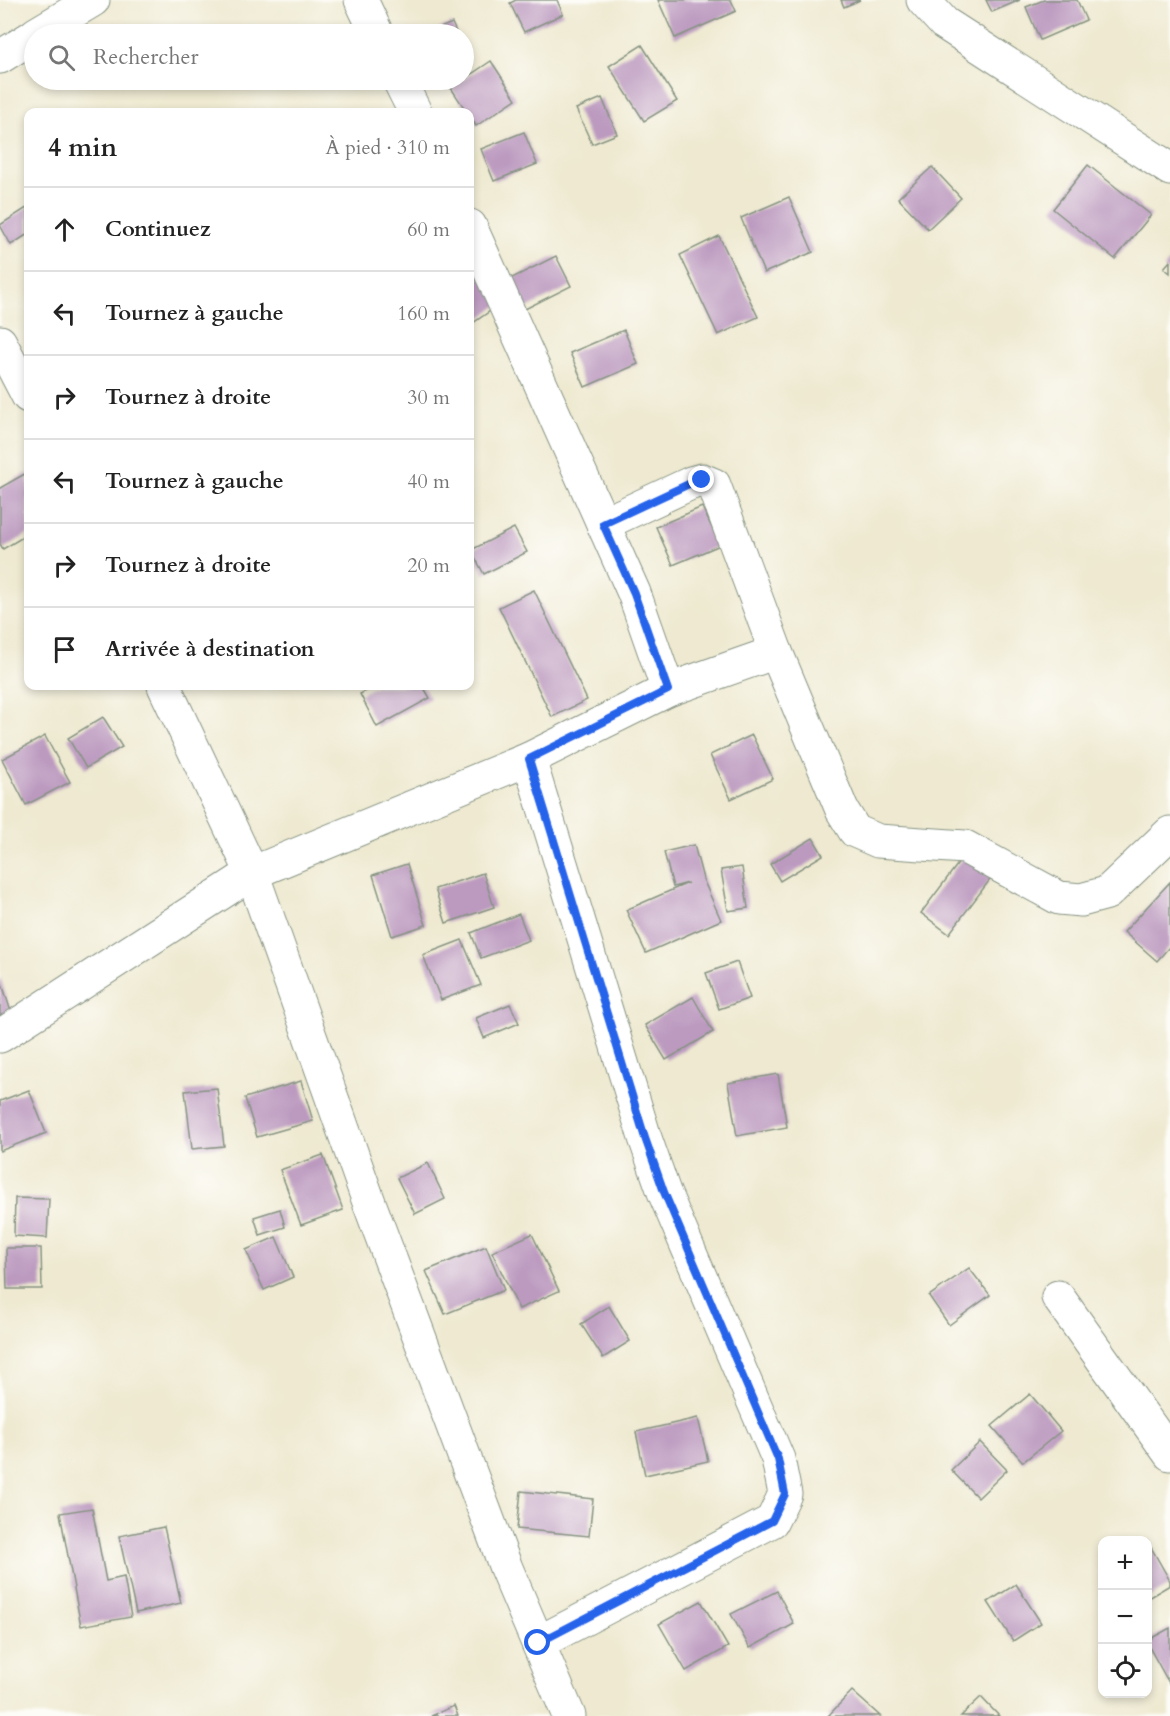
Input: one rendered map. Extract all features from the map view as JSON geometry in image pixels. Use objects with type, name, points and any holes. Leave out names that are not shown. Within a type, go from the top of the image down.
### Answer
[{"type":"street","points":[[53,24],[93,0]]},
{"type":"street","points":[[361,0],[372,24]]},
{"type":"street","points":[[923,0],[944,23],[1170,169]]},
{"type":"street","points":[[0,57],[24,42]]},
{"type":"street","points":[[404,90],[413,108]]},
{"type":"street","points":[[474,235],[634,593],[668,690]]},
{"type":"street","points":[[0,342],[19,383]]},
{"type":"street","points":[[603,524],[691,483],[702,480],[714,485],[776,652],[842,810],[855,831],[878,841],[965,847],[1059,898],[1081,900],[1107,893],[1170,832]]},
{"type":"street","points":[[0,1036],[252,873],[529,759],[668,690],[776,652]]},
{"type":"street","points":[[166,690],[252,873],[370,1205],[506,1568],[569,1716]]},
{"type":"street","points":[[529,759],[645,1138],[664,1192],[778,1459],[785,1494],[772,1521],[538,1643]]},
{"type":"street","points":[[1058,1297],[1170,1454]]},
{"type":"building","points":[[516,0],[557,0],[563,14],[524,32],[510,3]]},
{"type":"building","points":[[658,0],[731,0],[736,11],[675,38]]},
{"type":"building","points":[[841,0],[860,0],[844,7]]},
{"type":"building","points":[[986,0],[1020,0],[992,12]]},
{"type":"building","points":[[1044,0],[1077,0],[1086,20],[1040,40],[1026,7]]},
{"type":"building","points":[[642,45],[677,101],[644,121],[609,66]]},
{"type":"building","points":[[491,61],[516,99],[476,126],[474,108],[464,108],[452,90],[474,90],[474,72]]},
{"type":"building","points":[[602,98],[617,134],[592,144],[576,109]]},
{"type":"building","points":[[524,132],[537,164],[494,181],[481,149]]},
{"type":"building","points":[[1088,165],[1151,215],[1115,259],[1053,209]]},
{"type":"building","points":[[932,167],[961,198],[928,229],[898,198]]},
{"type":"building","points":[[789,197],[813,252],[764,273],[741,218]]},
{"type":"building","points":[[24,210],[24,237],[11,245],[0,225]]},
{"type":"building","points":[[719,236],[758,317],[718,335],[680,255]]},
{"type":"building","points":[[556,256],[571,286],[521,311],[506,281]]},
{"type":"building","points":[[1170,261],[1170,273],[1164,268]]},
{"type":"building","points":[[479,275],[500,304],[474,322],[474,278]]},
{"type":"building","points":[[624,330],[638,364],[585,387],[570,353]]},
{"type":"building","points":[[24,474],[24,536],[3,549],[0,544],[0,488]]},
{"type":"building","points":[[702,507],[720,545],[673,565],[656,527]]},
{"type":"building","points":[[514,528],[527,552],[484,574],[474,556],[474,548]]},
{"type":"building","points":[[534,590],[587,700],[552,717],[499,607]]},
{"type":"building","points":[[368,690],[425,690],[430,698],[377,727],[360,694]]},
{"type":"building","points":[[103,717],[122,747],[86,768],[68,738]]},
{"type":"building","points":[[752,735],[773,779],[731,799],[710,755]]},
{"type":"building","points":[[45,736],[70,782],[26,805],[2,759]]},
{"type":"building","points":[[813,838],[823,855],[780,881],[770,864]]},
{"type":"building","points":[[694,845],[703,879],[721,920],[646,953],[626,910],[688,883],[673,887],[664,852]]},
{"type":"building","points":[[963,857],[992,877],[949,934],[921,913]]},
{"type":"building","points":[[407,864],[426,925],[392,936],[373,875]]},
{"type":"building","points":[[742,867],[748,908],[728,911],[721,870]]},
{"type":"building","points":[[483,873],[494,907],[446,923],[435,889]]},
{"type":"building","points":[[1170,882],[1170,946],[1157,961],[1124,932]]},
{"type":"building","points":[[519,914],[529,940],[481,958],[471,933]]},
{"type":"building","points":[[462,940],[481,985],[441,1000],[423,955]]},
{"type":"building","points":[[737,962],[750,998],[719,1009],[706,973]]},
{"type":"building","points":[[0,977],[11,1012],[0,1016]]},
{"type":"building","points":[[693,997],[713,1032],[666,1060],[645,1025]]},
{"type":"building","points":[[510,1004],[519,1023],[484,1038],[476,1018]]},
{"type":"building","points":[[778,1074],[787,1127],[737,1136],[728,1083]]},
{"type":"building","points":[[301,1081],[313,1121],[257,1137],[245,1098]]},
{"type":"building","points":[[217,1088],[224,1146],[192,1149],[185,1091]]},
{"type":"building","points":[[29,1090],[46,1133],[0,1151],[0,1101]]},
{"type":"building","points":[[323,1155],[343,1210],[301,1225],[280,1170]]},
{"type":"building","points":[[428,1163],[445,1199],[415,1214],[397,1178]]},
{"type":"building","points":[[15,1198],[49,1199],[47,1238],[14,1236]]},
{"type":"building","points":[[280,1209],[285,1227],[260,1235],[254,1217]]},
{"type":"building","points":[[532,1234],[559,1291],[519,1309],[492,1252]]},
{"type":"building","points":[[276,1237],[293,1277],[264,1290],[246,1250]]},
{"type":"building","points":[[486,1246],[504,1290],[445,1314],[426,1271]]},
{"type":"building","points":[[6,1248],[41,1248],[42,1289],[7,1289]]},
{"type":"building","points":[[969,1268],[990,1295],[949,1325],[929,1296]]},
{"type":"building","points":[[609,1306],[630,1341],[603,1358],[581,1324]]},
{"type":"building","points":[[1030,1394],[1061,1431],[1023,1462],[992,1426]]},
{"type":"building","points":[[698,1418],[708,1461],[645,1475],[636,1432]]},
{"type":"building","points":[[980,1442],[1007,1470],[978,1498],[951,1470]]},
{"type":"building","points":[[521,1491],[593,1499],[589,1536],[517,1529]]},
{"type":"building","points":[[92,1508],[106,1581],[124,1577],[131,1617],[81,1626],[60,1513]]},
{"type":"building","points":[[164,1527],[181,1603],[136,1613],[119,1536]]},
{"type":"building","points":[[1152,1549],[1170,1581],[1170,1585],[1152,1596]]},
{"type":"building","points":[[1016,1584],[1041,1623],[1013,1641],[988,1602]]},
{"type":"building","points":[[777,1591],[794,1624],[750,1648],[731,1614]]},
{"type":"building","points":[[701,1601],[728,1647],[686,1671],[659,1624]]},
{"type":"building","points":[[1170,1628],[1170,1685],[1152,1652],[1152,1638]]},
{"type":"building","points":[[852,1691],[880,1716],[828,1716]]},
{"type":"building","points":[[981,1697],[999,1716],[961,1716]]},
{"type":"building","points":[[454,1706],[458,1716],[431,1716]]},
{"type":"route","points":[[538,1643],[772,1521],[785,1494],[778,1459],[664,1192],[645,1138],[529,759],[668,690],[634,593],[603,524],[702,480]]}]
